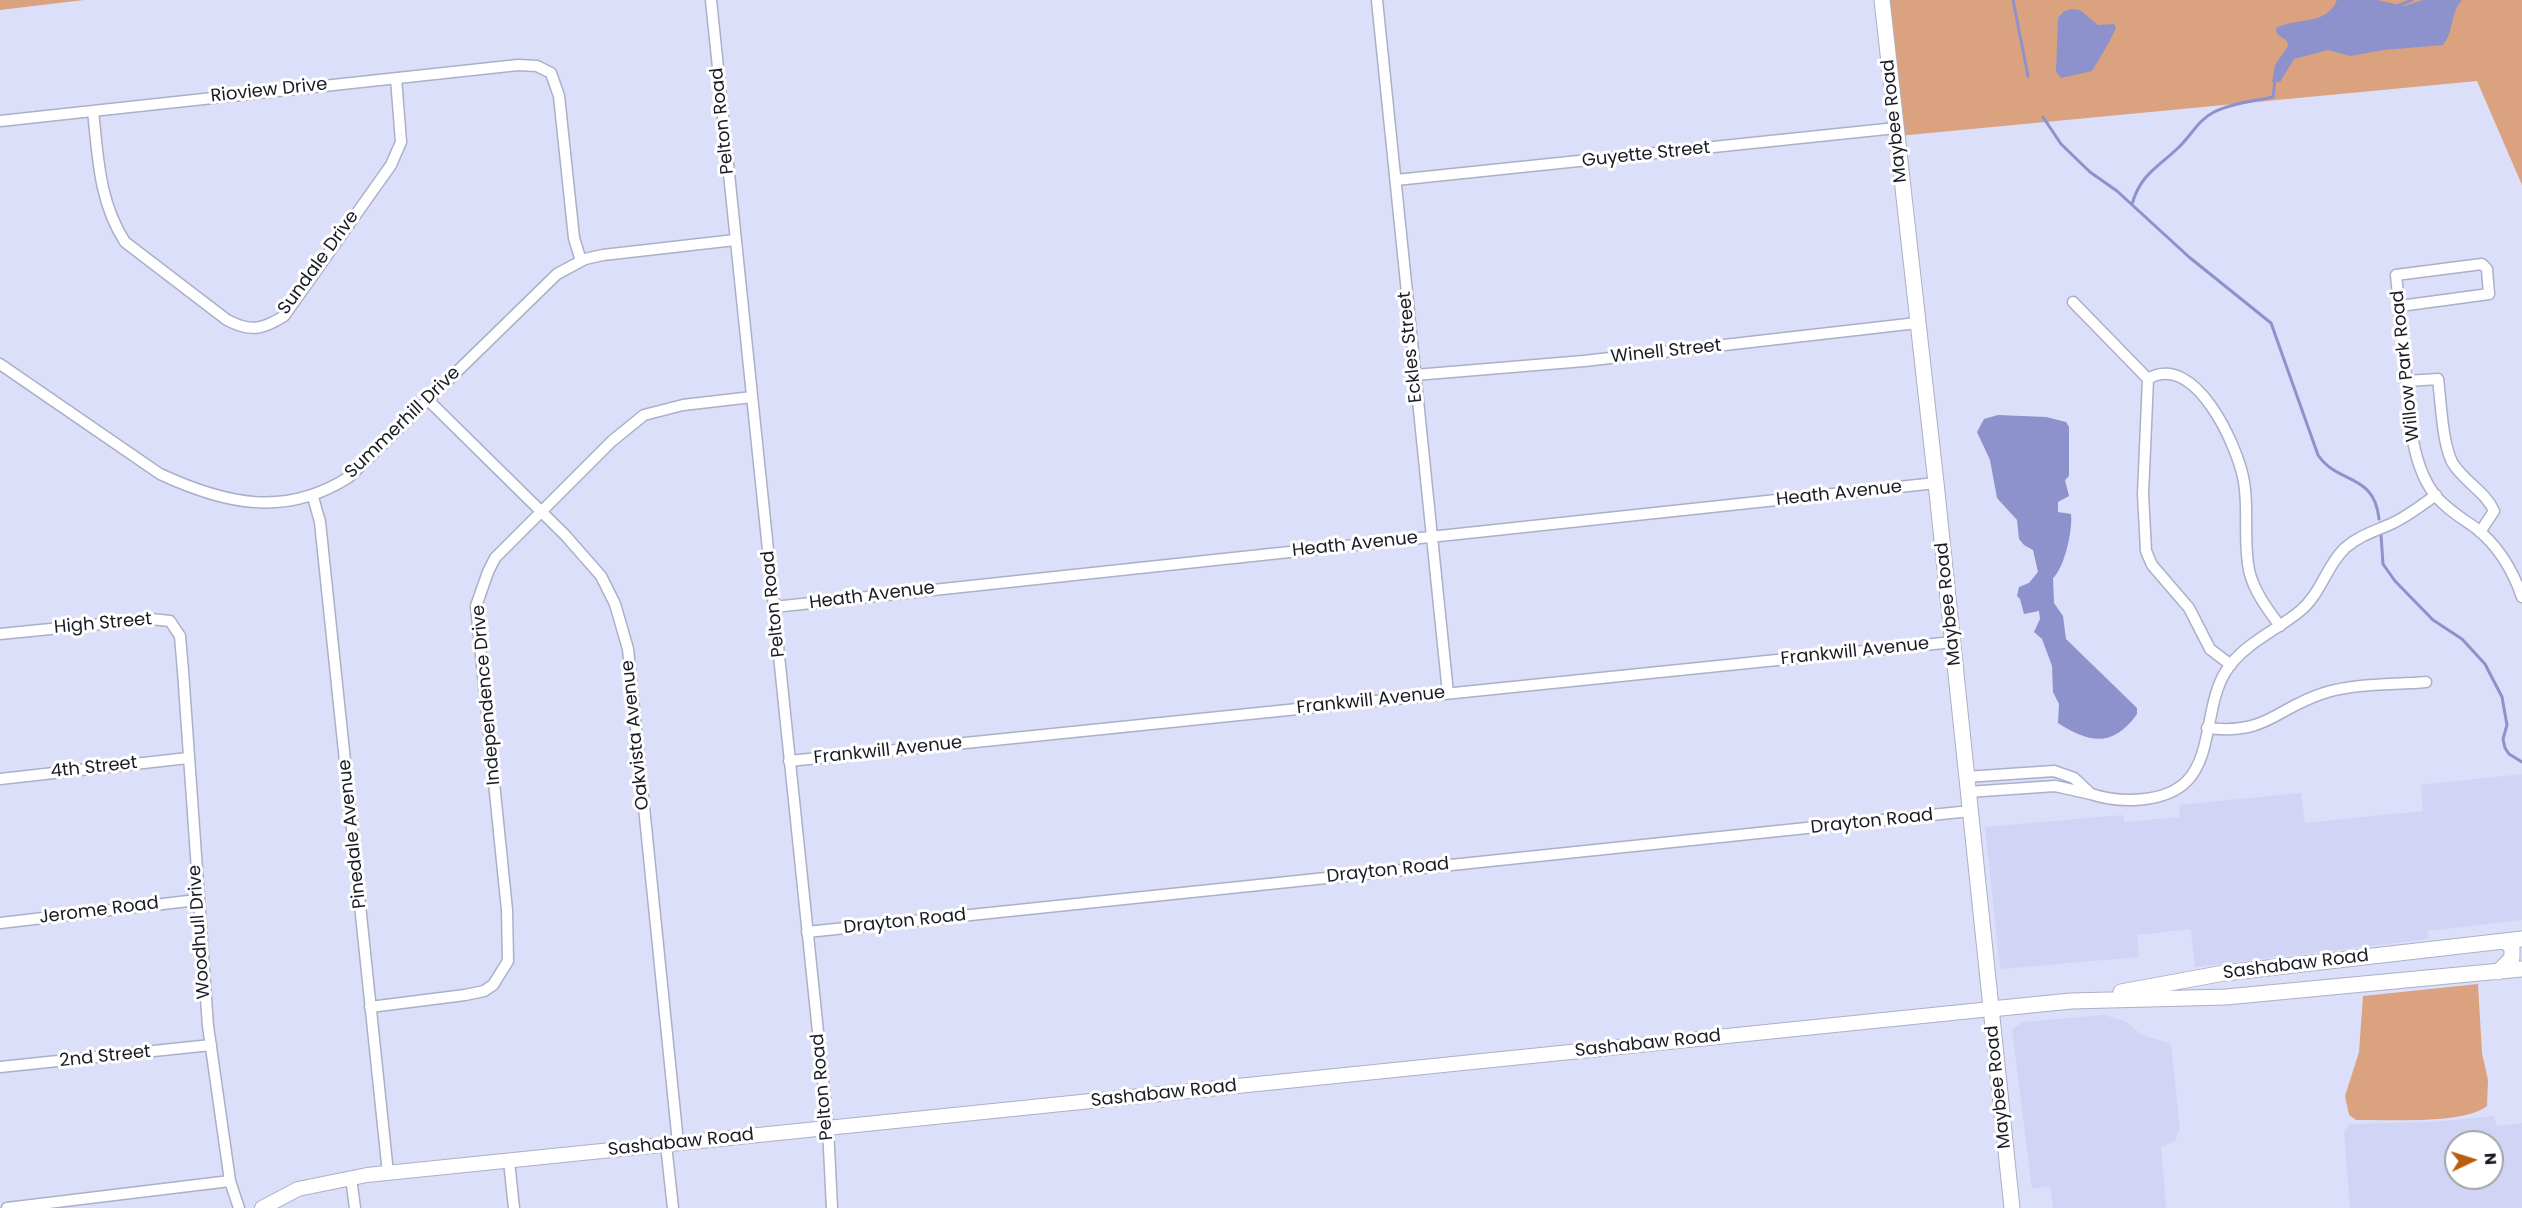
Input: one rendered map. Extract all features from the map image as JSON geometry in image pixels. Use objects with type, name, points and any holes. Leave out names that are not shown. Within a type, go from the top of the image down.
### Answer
[{"type":"main road","name":"Maybee Road","points":[[1882,0],[1936,483],[2012,1208]]},
{"type":"main road","name":"Sashabaw Road","points":[[2071,1001],[2224,973],[2522,939]]},
{"type":"main road","points":[[2498,972],[2512,958],[2511,948],[2505,941]]},
{"type":"main road","points":[[2268,993],[2260,985],[2260,979],[2279,966]]},
{"type":"main road","name":"Sashabaw Road","points":[[1990,1009],[2071,1001],[2268,993],[2522,969]]},
{"type":"street","name":"Pelton Road","points":[[711,0],[828,1128],[832,1208]]},
{"type":"street","name":"Eckles Street","points":[[1377,0],[1430,536],[1448,693]]},
{"type":"street","name":"Rioview Drive","points":[[0,121],[518,65],[537,66],[551,73],[558,89],[574,238],[581,261]]},
{"type":"street","name":"Sundale Drive","points":[[93,111],[101,187],[115,228],[125,242],[227,320],[244,329],[261,327],[284,316],[391,165],[400,142],[400,105],[396,78]]},
{"type":"street","name":"Guyette Street","points":[[1396,180],[1896,128]]},
{"type":"street","name":"Summerhill Drive","points":[[0,364],[160,474],[188,487],[224,497],[272,503],[313,497],[349,477],[557,274],[581,261],[637,250],[735,240]]},
{"type":"street","name":"Willow Park Road","points":[[2400,306],[2489,294],[2487,269],[2482,264],[2396,275],[2407,381],[2415,454],[2436,495],[2490,540],[2507,563],[2522,597]]},
{"type":"street","points":[[2073,302],[2148,379],[2143,494],[2146,551],[2157,571],[2189,608],[2210,649],[2231,665]]},
{"type":"street","name":"Winell Street","points":[[1415,375],[1584,361],[1917,323]]},
{"type":"street","points":[[2148,379],[2166,373],[2183,377],[2197,389],[2225,432],[2239,460],[2244,483],[2249,572],[2268,610],[2280,626]]},
{"type":"street","points":[[2407,381],[2438,378],[2452,461],[2477,492],[2490,501],[2494,511],[2480,532]]},
{"type":"street","name":"Independence Drive","points":[[370,1006],[484,991],[503,972],[508,961],[507,910],[476,606],[495,558],[612,441],[644,416],[663,408],[752,397]]},
{"type":"street","name":"Oakvista Avenue","points":[[428,400],[565,535],[601,576],[615,604],[628,650],[672,1144],[672,1208]]},
{"type":"street","name":"Heath Avenue","points":[[774,607],[1936,483]]},
{"type":"street","points":[[1967,784],[2063,787],[2107,799],[2153,797],[2171,792],[2186,782],[2197,767],[2203,752],[2210,708],[2231,665],[2310,601],[2344,549],[2361,536],[2394,522],[2436,495]]},
{"type":"street","name":"Pinedale Avenue","points":[[313,497],[320,522],[388,1173]]},
{"type":"street","name":"High Street","points":[[0,634],[151,618],[170,621],[178,630],[182,654]]},
{"type":"street","name":"Frankwill Avenue","points":[[789,761],[1953,642]]},
{"type":"street","name":"Woodhull Drive","points":[[182,654],[197,900],[211,1045],[230,1181],[239,1208]]},
{"type":"street","points":[[2207,728],[2233,730],[2255,727],[2313,698],[2344,688],[2426,682]]},
{"type":"street","name":"4th Street","points":[[0,779],[188,758]]},
{"type":"street","points":[[2040,770],[2040,786]]},
{"type":"street","points":[[1967,784],[2040,770],[2064,773],[2074,778],[2091,794]]},
{"type":"street","name":"Drayton Road","points":[[807,932],[1970,811]]},
{"type":"street","name":"Jerome Road","points":[[0,923],[197,900]]},
{"type":"street","name":"Sashabaw Road","points":[[262,1208],[298,1189],[388,1173],[1990,1009]]},
{"type":"street","name":"2nd Street","points":[[0,1067],[211,1045]]},
{"type":"street","points":[[509,1161],[514,1208]]},
{"type":"street","points":[[351,1178],[355,1208]]},
{"type":"street","points":[[7,1208],[230,1181]]},
{"type":"shaded area","points":[[0,0],[84,0],[0,10]]},
{"type":"shaded area","points":[[1884,0],[2522,0],[2522,185],[2477,81],[1898,136]]},
{"type":"shaded area","points":[[2522,774],[2522,920],[2428,931],[2429,939],[2195,967],[2191,929],[2137,935],[2139,957],[2000,969],[1985,827],[2123,815],[2124,822],[2180,817],[2179,805],[2301,793],[2305,823],[2423,811],[2421,785]]},
{"type":"shaded area","points":[[2478,984],[2482,1053],[2488,1080],[2487,1106],[2476,1112],[2443,1119],[2356,1120],[2349,1115],[2345,1096],[2359,1052],[2363,996]]},
{"type":"shaded area","points":[[2104,1015],[2125,1021],[2142,1035],[2171,1044],[2180,1129],[2175,1141],[2161,1147],[2166,1208],[2053,1208],[2050,1186],[2032,1189],[2012,1030],[2023,1022]]},
{"type":"shaded area","points":[[2494,1116],[2497,1126],[2522,1123],[2522,1208],[2350,1208],[2344,1132],[2350,1124],[2432,1122]]},
{"type":"water","points":[[2337,0],[2377,0],[2404,6],[2423,0],[2462,0],[2443,45],[2384,50],[2350,56],[2328,50],[2294,59],[2280,82],[2272,82],[2275,65],[2288,46],[2287,41],[2277,34],[2276,28],[2326,14]]},
{"type":"water","points":[[2071,9],[2080,10],[2098,25],[2114,24],[2116,28],[2092,71],[2061,78],[2056,72],[2058,18],[2063,12]]},
{"type":"water","points":[[1998,415],[2046,417],[2066,422],[2069,427],[2069,476],[2065,480],[2069,496],[2058,502],[2058,512],[2071,514],[2071,529],[2064,558],[2053,578],[2054,603],[2063,616],[2066,639],[2137,708],[2137,714],[2128,725],[2110,737],[2090,738],[2058,723],[2059,704],[2053,692],[2052,666],[2042,639],[2034,632],[2040,619],[2039,611],[2024,614],[2017,596],[2019,587],[2029,583],[2038,572],[2033,550],[2019,539],[2017,520],[1997,498],[1990,460],[1977,432],[1984,419]]},
{"type":"waterway","points":[[2013,0],[2028,76]]},
{"type":"waterway","points":[[2397,6],[2412,0]]},
{"type":"waterway","points":[[2132,204],[2140,185],[2150,172],[2183,143],[2203,119],[2228,106],[2273,97],[2275,80]]},
{"type":"waterway","points":[[2043,117],[2061,144],[2090,172],[2117,191],[2189,257],[2271,323],[2318,455],[2335,471],[2363,486],[2370,493],[2376,504],[2379,519]]},
{"type":"waterway","points":[[2381,535],[2383,564],[2395,581],[2433,620],[2462,639],[2485,664],[2502,697],[2507,725],[2503,739],[2505,748],[2509,754],[2522,762]]}]
